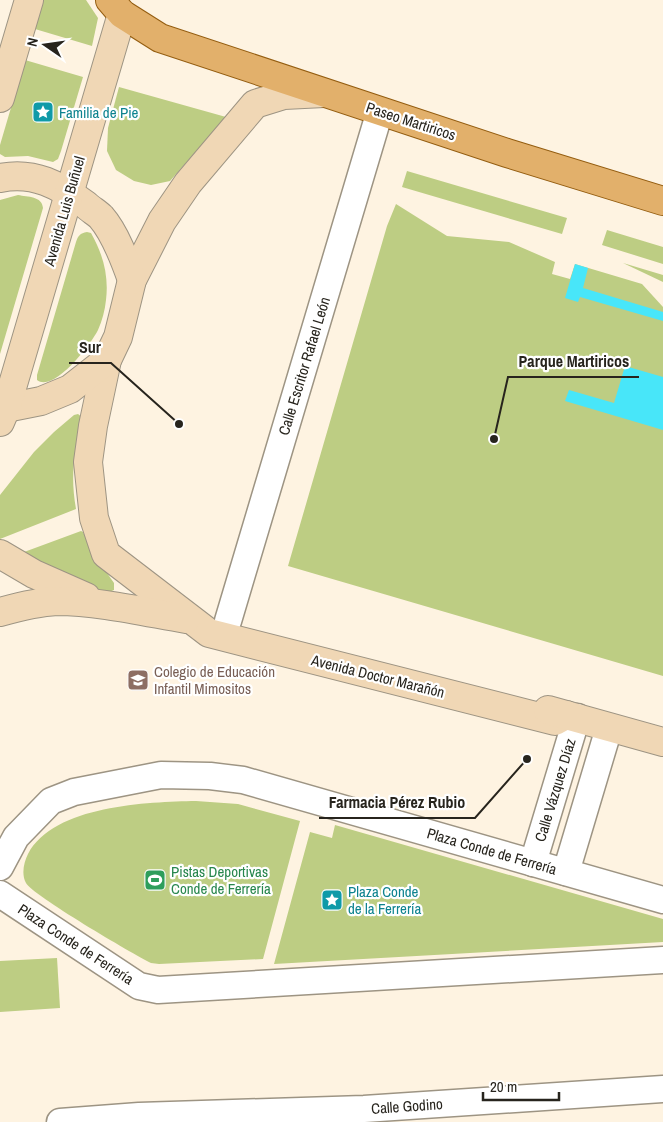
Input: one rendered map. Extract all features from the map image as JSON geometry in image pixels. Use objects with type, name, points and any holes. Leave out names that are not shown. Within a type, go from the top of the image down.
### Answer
[{"type":"main road","points":[[0,98],[29,0]]},
{"type":"main road","name":"Paseo Martiricos","points":[[119,5],[160,38],[380,111],[663,201]]},
{"type":"main road","name":"Avenida Luis Buñuel","points":[[2,413],[70,193],[119,5]]},
{"type":"main road","points":[[0,69],[15,45]]},
{"type":"main road","name":"Avenida Doctor Marañón","points":[[325,93],[284,95],[255,104],[188,183],[162,221],[132,280],[118,337],[107,360],[93,426],[88,462],[94,518],[106,554],[192,620],[213,618],[228,621],[559,706],[572,716]]},
{"type":"main road","points":[[0,178],[15,175],[48,182],[70,193],[101,217],[120,249],[132,280]]},
{"type":"main road","points":[[2,413],[42,401],[70,389],[107,360]]},
{"type":"main road","points":[[0,554],[34,574],[104,605]]},
{"type":"main road","name":"Avenida Doctor Marañón","points":[[0,612],[24,605],[57,601],[104,605],[192,620],[572,716],[663,742]]},
{"type":"street","name":"Calle Escritor Rafael León","points":[[228,621],[380,111]]},
{"type":"street","name":"Calle Vázquez Díaz","points":[[533,863],[572,716]]},
{"type":"street","points":[[566,872],[609,728]]},
{"type":"street","name":"Plaza Conde de Ferrería","points":[[0,867],[16,836],[51,801],[74,792],[161,775],[210,776],[243,780],[663,900]]},
{"type":"street","name":"Plaza Conde de Ferrería","points":[[0,894],[139,986],[158,990],[663,960]]},
{"type":"street","name":"Calle Godino","points":[[60,1122],[139,1116],[327,1116],[663,1089]]},
{"type":"green space","points":[[43,0],[86,0],[98,18],[92,46],[35,29]]},
{"type":"green space","points":[[25,60],[83,77],[61,151],[58,159],[53,162],[28,156],[5,157],[0,154],[0,145]]},
{"type":"green space","points":[[119,87],[226,117],[170,181],[151,185],[134,181],[116,170],[107,151],[108,128]]},
{"type":"green space","points":[[407,171],[567,218],[562,234],[402,187]]},
{"type":"green space","points":[[18,195],[37,199],[43,208],[0,354],[0,200]]},
{"type":"green space","points":[[396,204],[447,236],[509,242],[555,262],[552,274],[570,279],[575,264],[642,284],[663,307],[663,676],[288,566],[387,226]]},
{"type":"green space","points":[[607,230],[663,247],[663,264],[602,245]]},
{"type":"green space","points":[[87,232],[91,233],[99,249],[106,274],[107,291],[101,323],[88,346],[62,374],[53,380],[44,382],[37,380],[76,242],[80,235]]},
{"type":"green space","points":[[623,263],[663,275],[663,282]]},
{"type":"green space","points":[[78,414],[83,420],[77,443],[73,474],[76,509],[0,539],[0,495],[34,452],[54,432],[74,415]]},
{"type":"green space","points":[[81,531],[93,553],[114,583],[114,590],[107,593],[68,581],[16,555]]},
{"type":"green space","name":"Pistas Deportivas Conde de Ferrería","points":[[196,801],[238,804],[300,821],[263,959],[151,963],[63,911],[32,890],[26,883],[24,868],[28,854],[41,838],[58,825],[80,816],[129,805]]},
{"type":"green space","points":[[335,825],[663,919],[663,942],[274,964],[310,832],[332,838]]},
{"type":"green space","points":[[57,958],[60,1008],[0,1012],[0,961]]},
{"type":"water","points":[[575,264],[588,268],[583,288],[663,312],[663,321],[580,297],[578,302],[565,298]]},
{"type":"water","points":[[625,366],[663,377],[663,430],[565,401],[569,390],[614,403]]},
{"type":"place","name":"Familia de Pie","points":[[43,112]]},
{"type":"place","name":"Sur","points":[[179,424]]},
{"type":"place","name":"Parque Martiricos","points":[[494,439]]},
{"type":"place","name":"Colegio de Educación Infantil Mimositos","points":[[138,680]]},
{"type":"place","name":"Farmacia Pérez Rubio","points":[[527,759]]},
{"type":"place","name":"Pistas Deportivas Conde de Ferrería","points":[[155,880]]},
{"type":"place","name":"Plaza Conde de la Ferrería","points":[[332,900]]}]
